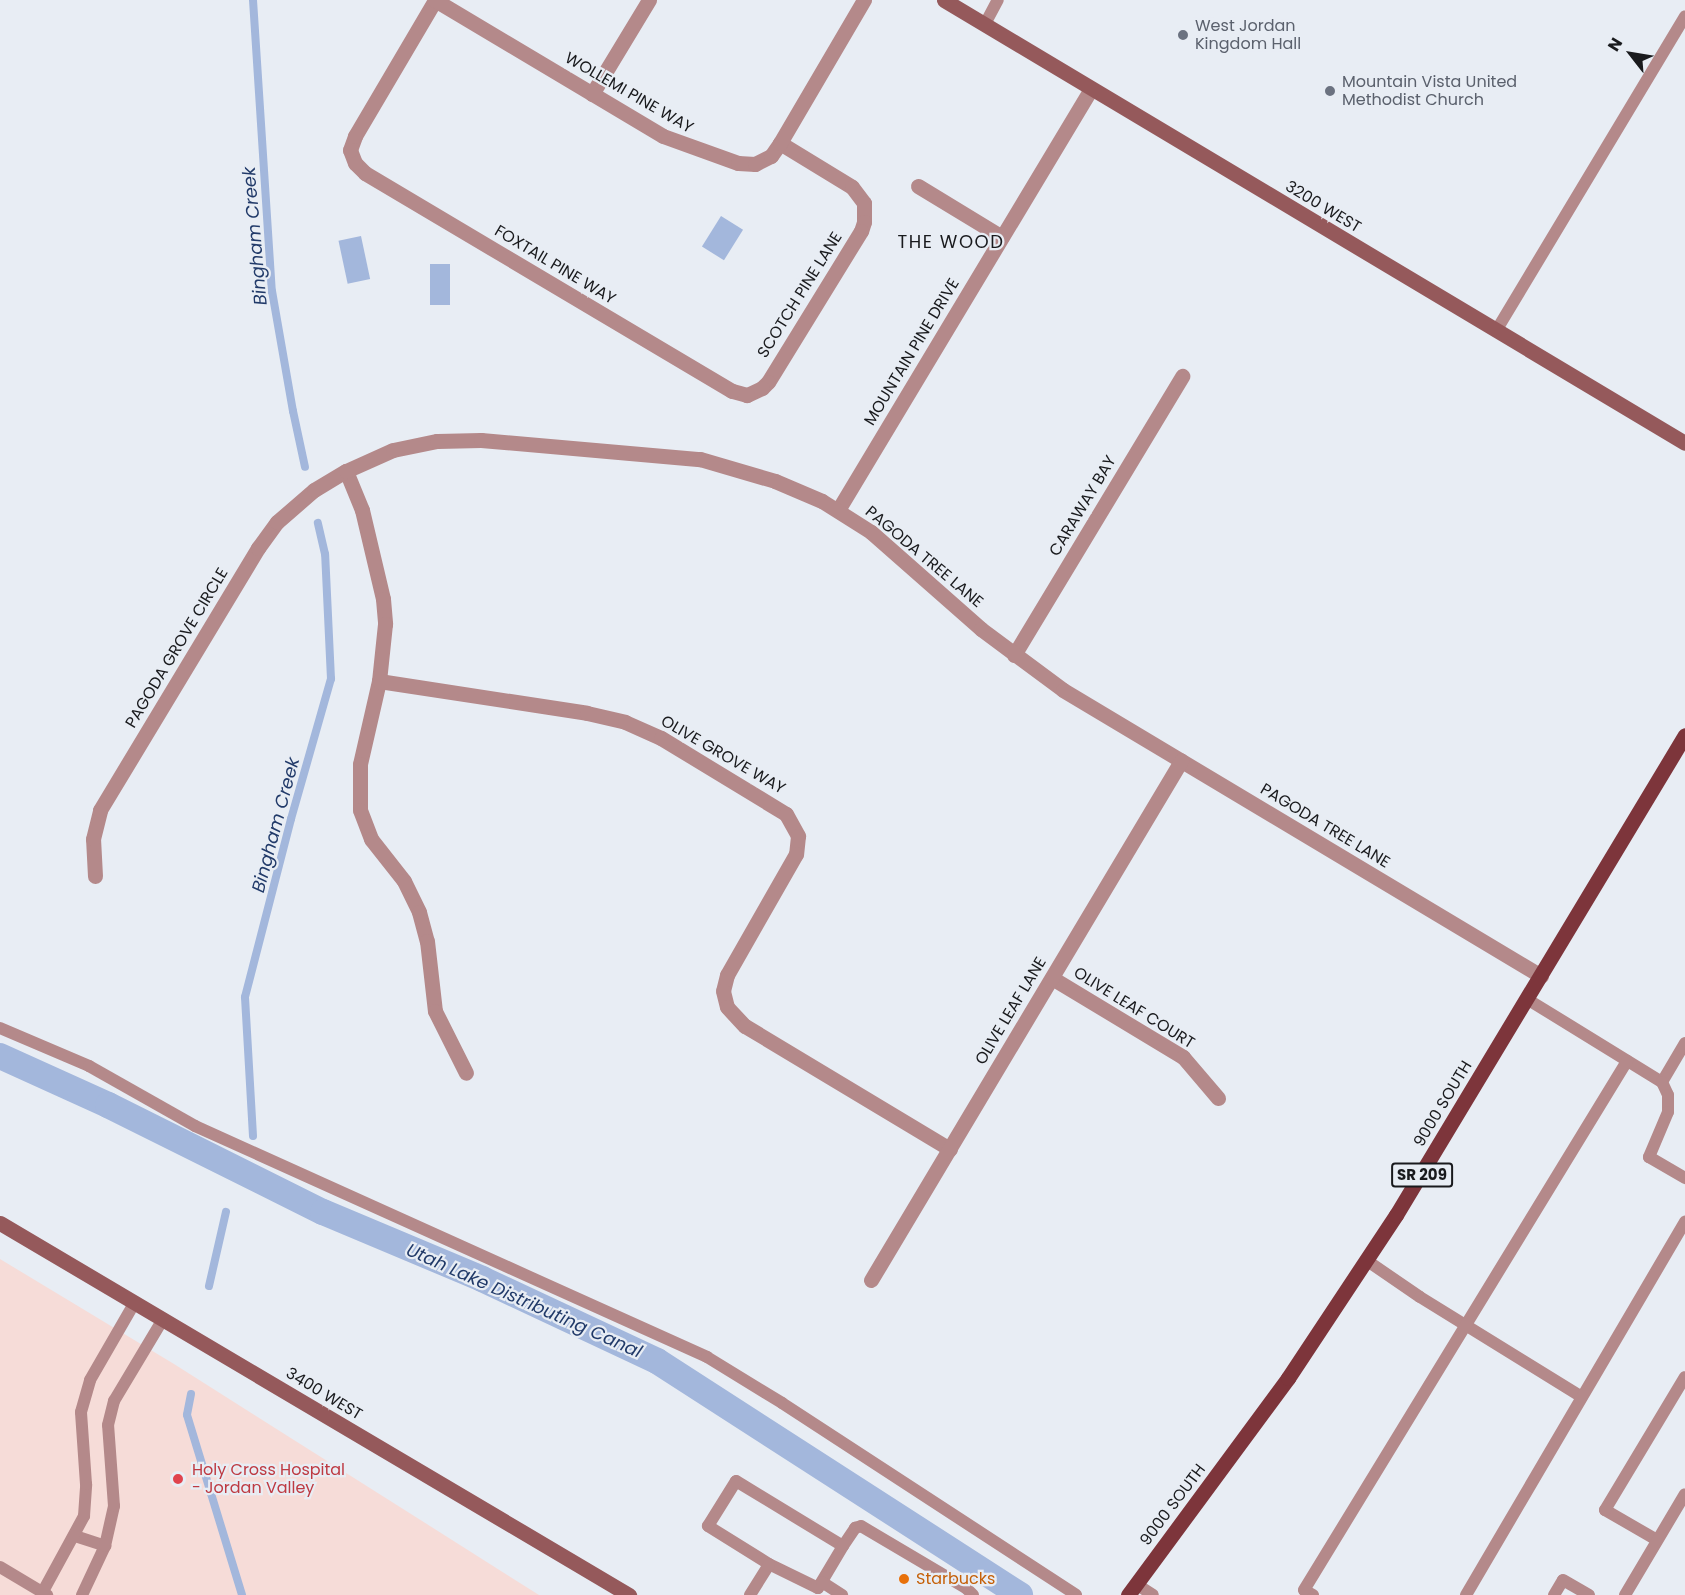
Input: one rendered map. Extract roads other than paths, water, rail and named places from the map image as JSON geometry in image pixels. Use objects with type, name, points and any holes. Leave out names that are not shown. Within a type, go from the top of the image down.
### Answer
[{"type":"main road","name":"9000 SOUTH","points":[[1132,1589],[1288,1378],[1425,1170],[1685,735]]},
{"type":"street","name":"WOLLEMI PINE WAY","points":[[435,0],[663,136],[738,163],[755,164],[764,161],[780,143],[864,0]]},
{"type":"street","name":"FOXTAIL PINE WAY","points":[[435,0],[355,136],[350,150],[359,168],[732,392],[747,395]]},
{"type":"street","points":[[592,94],[649,0]]},
{"type":"street","name":"3200 WEST","points":[[944,0],[1685,443]]},
{"type":"street","name":"MOUNTAIN PINE DRIVE","points":[[838,510],[1091,89]]},
{"type":"street","name":"SCOTCH PINE LANE","points":[[747,395],[762,388],[768,382],[861,231],[864,203],[852,187],[780,143]]},
{"type":"street","points":[[918,186],[1002,237]]},
{"type":"street","name":"CARAWAY BAY","points":[[1014,655],[1182,376]]},
{"type":"street","name":"PAGODA TREE LANE","points":[[346,471],[393,450],[414,445],[481,440],[700,459],[776,480],[838,510],[886,544],[981,629],[1079,700],[1541,976]]},
{"type":"street","points":[[346,471],[362,510],[383,599],[384,648],[360,764],[360,810],[371,839],[404,881],[419,912],[427,941],[435,1011],[466,1073]]},
{"type":"street","name":"PAGODA GROVE CIRCLE","points":[[94,876],[93,829],[100,810],[258,548],[277,522],[299,501],[346,471]]},
{"type":"street","name":"OLIVE GROVE WAY","points":[[379,681],[587,712],[626,722],[661,738],[786,814],[798,836],[796,854],[727,975],[723,991],[727,1007],[745,1026],[950,1149]]},
{"type":"street","name":"OLIVE LEAF LANE","points":[[871,1280],[1181,761]]},
{"type":"street","name":"OLIVE LEAF COURT","points":[[1052,978],[1183,1057],[1218,1098]]},
{"type":"street","name":"3400 WEST","points":[[0,1223],[629,1595]]},
{"type":"lane","points":[[985,24],[998,0]]},
{"type":"lane","points":[[1496,331],[1685,16]]},
{"type":"lane","points":[[1527,999],[1662,1082],[1668,1095],[1668,1112],[1649,1156],[1685,1178]]},
{"type":"lane","points":[[0,1028],[89,1066],[195,1126],[707,1357],[782,1402],[1076,1595]]},
{"type":"lane","points":[[1662,1082],[1685,1043]]},
{"type":"lane","points":[[1313,1595],[1304,1590],[1627,1060]]},
{"type":"lane","points":[[1466,1595],[1685,1221]]},
{"type":"lane","points":[[1366,1260],[1582,1397]]},
{"type":"lane","points":[[0,1567],[44,1594],[75,1536],[84,1516],[86,1484],[81,1412],[90,1380],[135,1302]]},
{"type":"lane","points":[[82,1595],[105,1546],[114,1506],[108,1425],[114,1401],[163,1319]]},
{"type":"lane","points":[[1657,1540],[1605,1510],[1685,1377]]},
{"type":"lane","points":[[843,1546],[736,1481],[708,1526],[769,1563],[818,1588],[855,1528],[861,1526],[966,1587],[973,1595]]},
{"type":"lane","points":[[1624,1595],[1685,1494]]},
{"type":"lane","points":[[75,1536],[105,1546]]},
{"type":"lane","points":[[750,1595],[769,1563]]},
{"type":"lane","points":[[1554,1595],[1563,1580],[1588,1595]]},
{"type":"lane","points":[[822,1582],[842,1595]]},
{"type":"lane","points":[[1132,1589],[1153,1595]]},
{"type":"water","points":[[721,216],[743,230],[724,260],[702,247]]},
{"type":"water","points":[[361,236],[370,279],[348,284],[339,241]]},
{"type":"water","points":[[430,264],[450,264],[450,305],[430,305]]},
{"type":"waterway","name":"Bingham Creek","points":[[253,0],[272,291],[305,467]]},
{"type":"waterway","name":"Bingham Creek","points":[[253,1136],[245,997],[291,819],[331,679],[325,554],[318,523]]},
{"type":"waterway","name":"Utah Lake Distributing Canal","points":[[0,1056],[108,1105],[323,1212],[482,1279],[657,1361],[1020,1595]]},
{"type":"waterway","name":"Bingham Creek","points":[[209,1286],[226,1212]]},
{"type":"waterway","name":"Bingham Creek","points":[[191,1394],[187,1415],[242,1595]]},
{"type":"place","name":"West Jordan Kingdom Hall","points":[[1183,35]]},
{"type":"place","name":"Mountain Vista United Methodist Church","points":[[1330,91]]},
{"type":"place","name":"Holy Cross Hospital - Jordan Valley","points":[[178,1479]]},
{"type":"place","name":"Starbucks","points":[[904,1579]]},
{"type":"district","name":"THE WOOD","points":[[951,242]]}]
